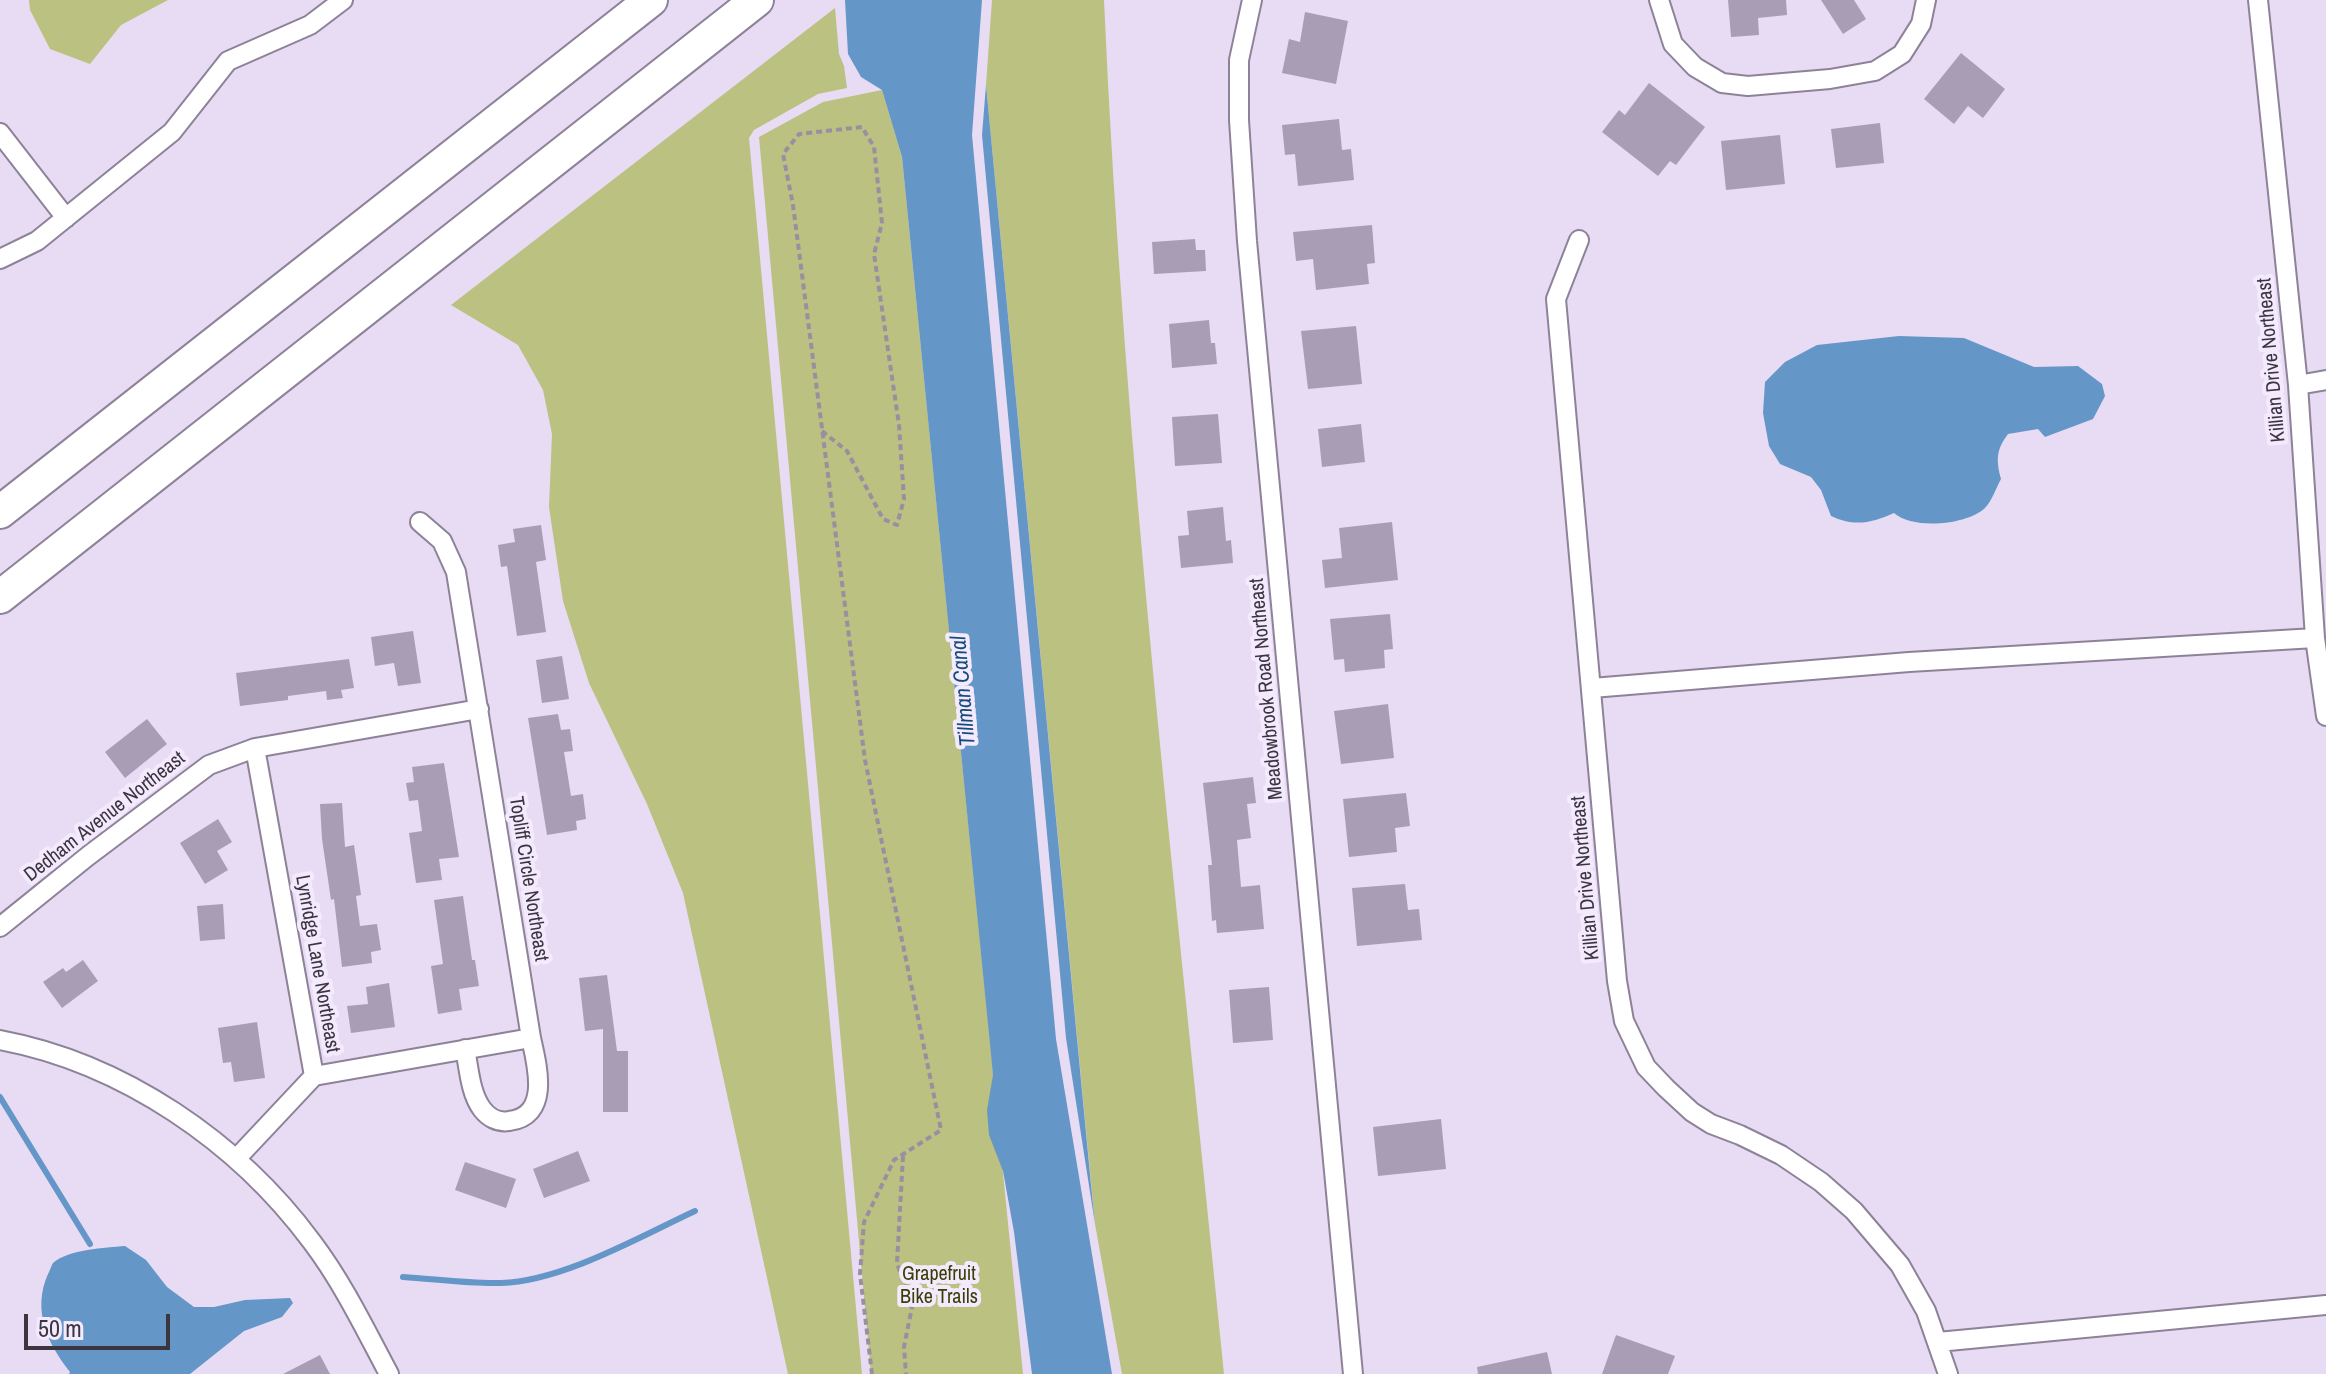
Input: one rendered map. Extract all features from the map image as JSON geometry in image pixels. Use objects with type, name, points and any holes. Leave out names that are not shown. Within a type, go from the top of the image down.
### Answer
[{"type":"highway","points":[[0,512],[651,0]]},
{"type":"highway","points":[[0,597],[757,0]]},
{"type":"street","points":[[0,259],[37,241],[172,132],[228,61],[310,25],[343,0]]},
{"type":"street","name":"Meadowbrook Road Northeast","points":[[1252,0],[1239,60],[1239,120],[1247,241],[1353,1374]]},
{"type":"street","points":[[1659,0],[1673,44],[1695,67],[1722,83],[1748,86],[1830,79],[1875,71],[1902,54],[1921,24],[1926,0]]},
{"type":"street","name":"Killian Drive Northeast","points":[[2258,0],[2298,385],[2315,638],[2326,716]]},
{"type":"street","points":[[0,133],[66,218]]},
{"type":"street","name":"Killian Drive Northeast","points":[[1579,240],[1556,299],[1617,981],[1624,1021],[1646,1067],[1692,1112],[1711,1124],[1781,1155],[1821,1182],[1854,1211],[1900,1265],[1926,1311],[1948,1374]]},
{"type":"street","points":[[2298,385],[2326,380]]},
{"type":"street","name":"Topliff Circle Northeast","points":[[420,522],[442,541],[456,572],[531,1038]]},
{"type":"street","points":[[1592,688],[1909,662],[2315,638]]},
{"type":"street","name":"Dedham Avenue Northeast","points":[[0,927],[209,765],[255,748],[479,709]]},
{"type":"street","name":"Lynridge Lane Northeast","points":[[236,1159],[314,1076],[255,748]]},
{"type":"street","points":[[314,1076],[465,1049],[531,1038],[539,1084],[534,1105],[527,1113],[519,1119],[501,1122],[484,1112],[472,1085],[465,1049]]},
{"type":"street","points":[[0,1040],[62,1057],[127,1085],[179,1115],[236,1159],[274,1196],[312,1241],[343,1288],[389,1374]]},
{"type":"street","points":[[1938,1342],[2326,1305]]},
{"type":"path","points":[[822,431],[847,451],[883,519],[897,525],[904,499],[899,425],[874,254],[882,223],[874,147],[862,127],[799,134],[783,154],[793,205],[822,431],[865,760],[941,1130],[894,1160],[864,1222],[860,1274],[872,1374]]},
{"type":"path","points":[[903,1154],[897,1263],[912,1307],[904,1347],[906,1374]]},
{"type":"green space","points":[[29,0],[168,0],[121,25],[90,64],[50,49],[30,10]]},
{"type":"green space","points":[[992,0],[1104,0],[1113,172],[1139,516],[1224,1374],[1122,1374],[1095,1224],[986,85]]},
{"type":"green space","points":[[835,8],[839,54],[847,88],[818,94],[754,130],[749,138],[862,1374],[788,1374],[683,893],[647,804],[589,683],[563,601],[549,507],[552,434],[543,390],[518,345],[451,305]]},
{"type":"green space","name":"Grapefruit Bike Trails","points":[[882,90],[902,157],[1023,1374],[871,1374],[759,137],[823,102]]},
{"type":"water","name":"Tillman Canal","points":[[845,0],[982,0],[972,135],[1056,1039],[1112,1374],[1032,1374],[1014,1232],[1003,1171],[989,1135],[987,1110],[993,1075],[902,157],[882,90],[861,77],[848,54]]},
{"type":"water","points":[[986,85],[1095,1224],[1066,1038],[982,135]]},
{"type":"water","points":[[1899,336],[1964,338],[2034,367],[2078,366],[2102,384],[2105,396],[2093,419],[2045,437],[2038,429],[2008,434],[1998,455],[2001,479],[1992,498],[1977,514],[1940,523],[1914,522],[1894,513],[1863,522],[1847,522],[1831,516],[1821,490],[1811,477],[1780,464],[1769,446],[1763,413],[1765,382],[1785,362],[1817,345]]},
{"type":"water","points":[[125,1246],[146,1260],[167,1287],[194,1307],[290,1298],[293,1303],[282,1317],[244,1331],[190,1374],[69,1374],[44,1326],[41,1300],[52,1265],[60,1258],[78,1252]]},
{"type":"building","points":[[1728,0],[1786,0],[1787,15],[1758,18],[1759,35],[1731,37]]},
{"type":"building","points":[[1821,0],[1854,0],[1866,19],[1843,34]]},
{"type":"building","points":[[1305,12],[1348,21],[1336,84],[1282,73],[1289,39],[1300,42]]},
{"type":"building","points":[[1961,53],[2005,89],[1983,118],[1968,106],[1954,124],[1924,99]]},
{"type":"building","points":[[1649,83],[1705,127],[1676,165],[1670,161],[1658,176],[1602,132],[1619,110],[1625,115]]},
{"type":"building","points":[[1339,119],[1342,150],[1351,149],[1354,180],[1298,186],[1295,154],[1285,155],[1282,125]]},
{"type":"building","points":[[1880,123],[1884,163],[1836,168],[1831,129]]},
{"type":"building","points":[[1780,135],[1785,184],[1726,190],[1721,141]]},
{"type":"building","points":[[1372,225],[1375,263],[1367,264],[1369,284],[1316,290],[1313,259],[1296,261],[1293,232]]},
{"type":"building","points":[[1195,239],[1196,250],[1205,250],[1206,271],[1154,274],[1152,242]]},
{"type":"building","points":[[1209,320],[1217,364],[1172,368],[1169,324]]},
{"type":"building","points":[[1356,326],[1362,384],[1308,389],[1301,331]]},
{"type":"building","points":[[1218,414],[1222,463],[1175,466],[1172,417]]},
{"type":"building","points":[[1361,424],[1365,462],[1322,467],[1318,429]]},
{"type":"building","points":[[1223,507],[1226,541],[1231,540],[1233,563],[1181,568],[1178,536],[1189,535],[1187,511]]},
{"type":"building","points":[[1392,522],[1398,580],[1325,588],[1322,560],[1342,558],[1339,528]]},
{"type":"building","points":[[541,525],[546,560],[536,562],[546,632],[517,636],[507,566],[501,567],[498,545],[515,542],[513,529]]},
{"type":"building","points":[[1390,614],[1393,649],[1384,650],[1385,668],[1345,672],[1344,659],[1334,660],[1330,619]]},
{"type":"building","points":[[413,631],[421,683],[398,686],[394,663],[375,666],[371,637]]},
{"type":"building","points":[[562,656],[569,699],[542,703],[536,660]]},
{"type":"building","points":[[349,659],[354,688],[341,690],[343,698],[327,700],[326,691],[240,706],[236,673]]},
{"type":"building","points":[[1388,704],[1394,758],[1341,764],[1334,711]]},
{"type":"building","points":[[558,714],[561,730],[570,729],[573,751],[564,752],[571,796],[583,794],[586,819],[576,821],[577,830],[547,835],[528,718]]},
{"type":"building","points":[[147,719],[167,744],[125,778],[105,752]]},
{"type":"building","points":[[444,763],[459,857],[439,859],[442,880],[416,883],[409,833],[422,831],[418,800],[409,801],[406,783],[414,782],[412,767]]},
{"type":"building","points":[[1253,777],[1256,803],[1247,804],[1251,838],[1237,840],[1241,887],[1260,885],[1264,929],[1217,933],[1216,920],[1212,921],[1208,865],[1212,865],[1203,783]]},
{"type":"building","points":[[1406,793],[1410,826],[1395,828],[1397,852],[1349,857],[1343,799]]},
{"type":"building","points":[[342,803],[345,847],[354,845],[361,895],[356,896],[360,926],[377,924],[381,950],[371,952],[372,963],[342,967],[334,899],[331,900],[322,839],[320,804]]},
{"type":"building","points":[[218,819],[232,842],[217,851],[228,870],[205,884],[180,843]]},
{"type":"building","points":[[1405,884],[1408,910],[1419,909],[1422,940],[1357,946],[1352,888]]},
{"type":"building","points":[[463,896],[479,986],[459,989],[462,1010],[438,1014],[431,966],[443,964],[434,900]]},
{"type":"building","points":[[223,904],[225,939],[200,941],[197,906]]},
{"type":"building","points":[[83,960],[98,981],[62,1008],[43,982],[63,968],[66,972]]},
{"type":"building","points":[[607,975],[617,1051],[628,1051],[628,1112],[603,1112],[603,1029],[585,1031],[579,978]]},
{"type":"building","points":[[389,983],[395,1027],[351,1033],[347,1006],[368,1004],[366,987]]},
{"type":"building","points":[[1269,987],[1273,1040],[1233,1043],[1229,990]]},
{"type":"building","points":[[257,1022],[265,1078],[234,1082],[231,1062],[223,1063],[218,1028]]},
{"type":"building","points":[[1441,1119],[1446,1169],[1378,1176],[1373,1127]]},
{"type":"building","points":[[578,1151],[590,1181],[544,1198],[533,1169]]},
{"type":"building","points":[[465,1162],[516,1179],[506,1208],[455,1190]]},
{"type":"building","points":[[1616,1335],[1675,1356],[1668,1374],[1602,1374]]},
{"type":"building","points":[[1547,1352],[1552,1374],[1478,1374],[1477,1367]]},
{"type":"building","points":[[320,1355],[330,1374],[283,1374]]},
{"type":"waterway","points":[[0,1097],[90,1244]]},
{"type":"waterway","points":[[403,1277],[501,1283],[550,1275],[600,1256],[695,1211]]}]
